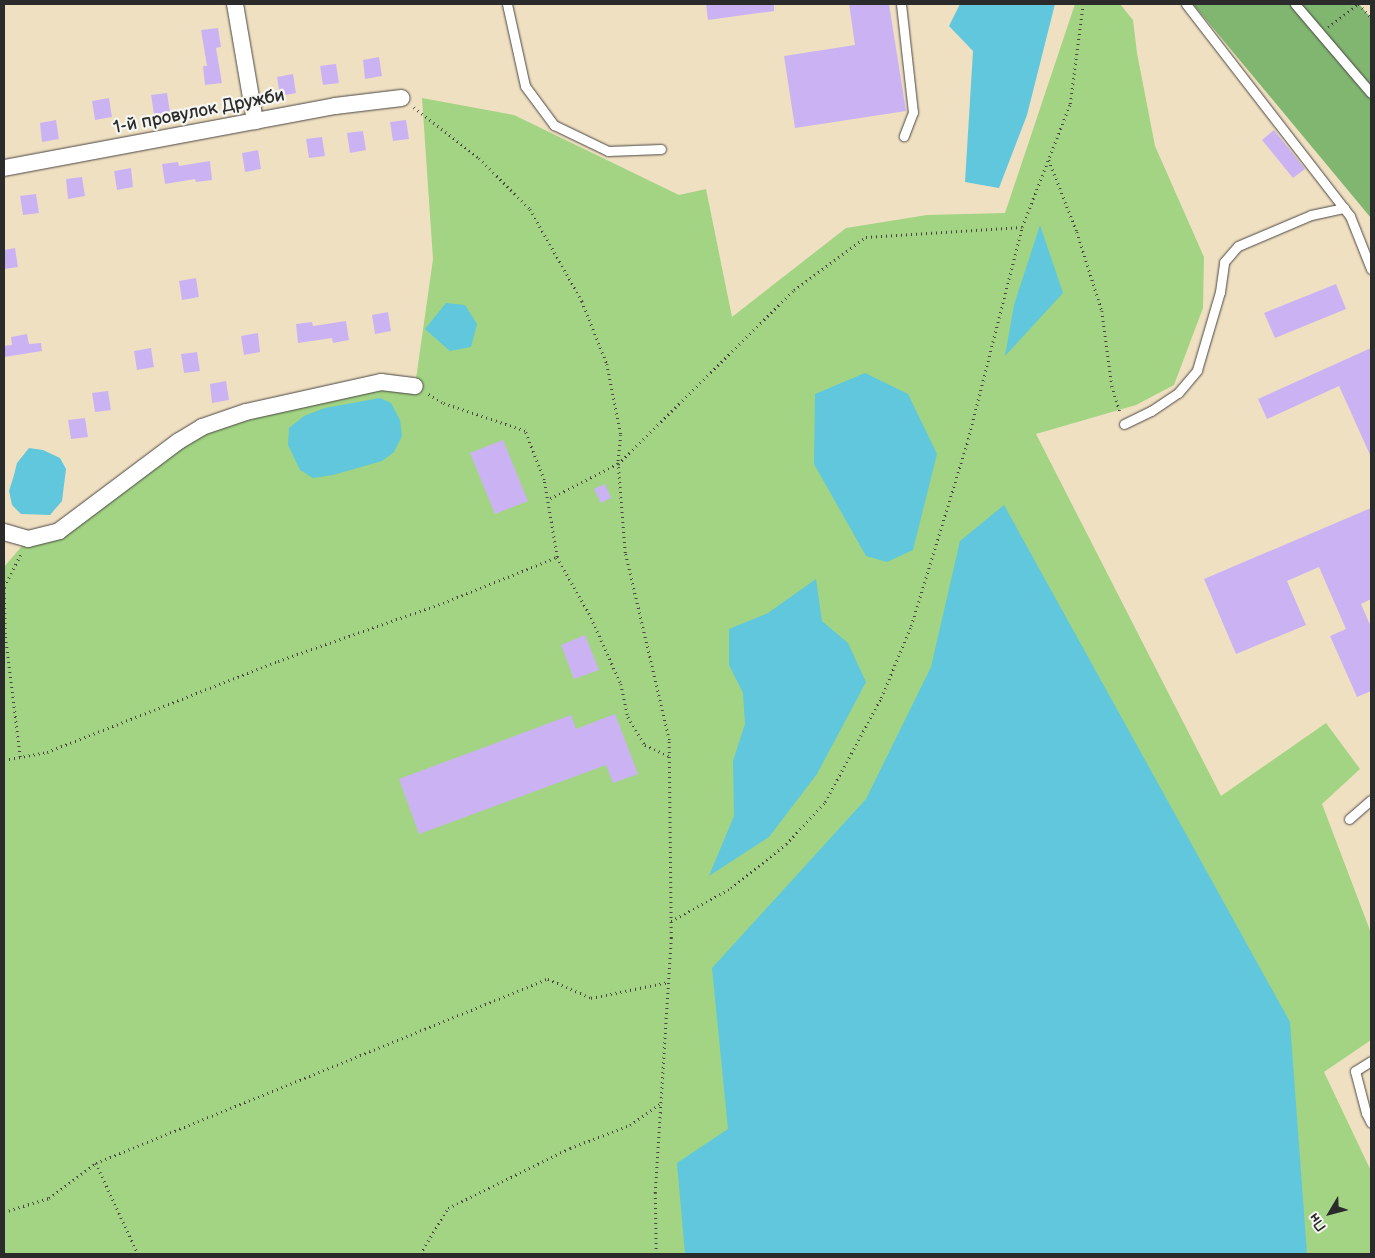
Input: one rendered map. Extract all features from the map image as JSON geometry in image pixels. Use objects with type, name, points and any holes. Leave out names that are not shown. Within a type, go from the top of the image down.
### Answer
[{"type":"street","points":[[235,4],[255,121]]},
{"type":"street","name":"1-й провулок Дружби","points":[[4,168],[335,106],[402,98]]},
{"type":"street","points":[[4,532],[28,539],[59,531],[179,441],[202,427],[256,410],[381,382],[415,386]]},
{"type":"lane","points":[[507,4],[525,86],[554,125],[608,152],[660,149]]},
{"type":"lane","points":[[901,4],[913,112],[904,136]]},
{"type":"lane","points":[[1186,4],[1350,216],[1371,270]]},
{"type":"lane","points":[[1295,4],[1371,93]]},
{"type":"lane","points":[[1124,424],[1151,411],[1178,393],[1197,370],[1220,292],[1224,262],[1238,246],[1311,215],[1344,208]]},
{"type":"lane","points":[[1349,819],[1371,800]]},
{"type":"lane","points":[[1371,1061],[1355,1071],[1366,1113],[1371,1123]]},
{"type":"path","points":[[671,921],[731,888],[786,844],[825,802],[881,698],[911,626],[968,439],[1022,227],[1070,104],[1083,4]]},
{"type":"path","points":[[1320,33],[1359,4],[1371,18]]},
{"type":"path","points":[[402,98],[479,158],[530,209],[582,301],[607,364],[621,435],[618,464],[625,552],[669,740],[671,921],[655,1193],[656,1254]]},
{"type":"path","points":[[1048,158],[1078,232],[1102,311],[1112,386],[1124,424]]},
{"type":"path","points":[[548,500],[618,464],[794,290],[866,237],[1022,227]]},
{"type":"path","points":[[415,386],[442,403],[525,431],[544,480],[556,557],[589,612],[621,684],[628,717],[646,745],[669,756]]},
{"type":"path","points":[[20,757],[5,634],[4,587],[28,539]]},
{"type":"path","points":[[4,760],[47,752],[278,661],[443,603],[556,557]]},
{"type":"path","points":[[4,1212],[48,1198],[96,1163],[548,979],[591,998],[668,982]]},
{"type":"path","points":[[420,1254],[448,1208],[570,1148],[630,1124],[661,1104]]},
{"type":"path","points":[[96,1163],[138,1254]]},
{"type":"green space","points":[[1075,4],[1120,4],[1133,20],[1137,53],[1155,146],[1204,257],[1203,308],[1174,385],[1136,405],[1036,434],[1221,796],[1326,723],[1360,769],[1322,804],[1371,933],[1371,1040],[1324,1072],[1371,1171],[1371,1254],[4,1254],[4,567],[28,539],[59,531],[179,441],[312,396],[415,386],[433,259],[422,98],[514,115],[679,195],[706,189],[732,317],[846,228],[927,215],[1005,213]]},
{"type":"green space","points":[[1193,4],[1359,4],[1371,18],[1371,218]]},
{"type":"water","points":[[960,4],[1055,4],[1027,115],[999,188],[965,182],[973,51],[949,26]]},
{"type":"water","points":[[1040,225],[1063,293],[1005,356],[1014,305]]},
{"type":"water","points":[[446,303],[465,305],[477,324],[471,347],[450,351],[425,329]]},
{"type":"water","points":[[865,373],[908,394],[937,454],[913,550],[887,562],[866,556],[814,464],[815,394]]},
{"type":"water","points":[[380,398],[391,403],[400,420],[402,436],[394,452],[382,461],[333,475],[313,478],[300,470],[288,445],[289,428],[304,416],[325,408]]},
{"type":"water","points":[[29,448],[43,450],[60,458],[66,469],[62,501],[50,515],[21,514],[12,505],[9,491],[17,463]]},
{"type":"water","points":[[1004,505],[1290,1022],[1307,1254],[685,1254],[677,1163],[728,1129],[712,968],[866,799],[931,667],[960,541]]},
{"type":"water","points":[[816,579],[822,621],[848,643],[866,682],[817,774],[769,837],[709,876],[734,816],[733,761],[745,724],[743,693],[729,665],[729,629],[768,613]]},
{"type":"building","points":[[706,4],[774,4],[774,11],[708,20]]},
{"type":"building","points":[[849,4],[889,4],[906,111],[795,128],[784,56],[855,45]]},
{"type":"building","points":[[218,28],[221,47],[216,48],[222,83],[205,85],[203,66],[207,66],[201,30]]},
{"type":"building","points":[[379,57],[382,76],[365,79],[363,60]]},
{"type":"building","points":[[336,64],[339,83],[323,85],[320,66]]},
{"type":"building","points":[[293,74],[296,93],[280,96],[277,77]]},
{"type":"building","points":[[167,93],[170,112],[154,114],[151,95]]},
{"type":"building","points":[[109,98],[112,117],[95,120],[92,101]]},
{"type":"building","points":[[56,120],[59,139],[42,142],[40,123]]},
{"type":"building","points":[[406,120],[409,139],[393,141],[390,122]]},
{"type":"building","points":[[1274,130],[1305,169],[1293,178],[1262,140]]},
{"type":"building","points":[[363,131],[366,150],[350,153],[347,133]]},
{"type":"building","points":[[322,137],[325,156],[309,158],[306,139]]},
{"type":"building","points":[[258,150],[261,169],[245,172],[242,153]]},
{"type":"building","points":[[210,161],[212,180],[196,182],[195,179],[165,184],[162,164],[178,162],[179,166]]},
{"type":"building","points":[[131,168],[133,187],[117,190],[114,171]]},
{"type":"building","points":[[82,177],[85,196],[68,199],[66,179]]},
{"type":"building","points":[[36,194],[39,213],[23,215],[20,196]]},
{"type":"building","points":[[15,248],[18,267],[4,269],[4,250]]},
{"type":"building","points":[[196,278],[199,297],[182,300],[179,281]]},
{"type":"building","points":[[1336,284],[1346,309],[1275,338],[1264,313]]},
{"type":"building","points":[[388,312],[391,331],[375,334],[372,315]]},
{"type":"building","points":[[346,321],[349,340],[333,343],[332,338],[298,343],[296,324],[312,322],[313,326]]},
{"type":"building","points":[[258,333],[260,352],[244,355],[241,336]]},
{"type":"building","points":[[27,334],[29,344],[41,343],[42,351],[4,357],[4,346],[12,345],[11,337]]},
{"type":"building","points":[[151,348],[154,367],[137,370],[134,351]]},
{"type":"building","points":[[1371,348],[1371,457],[1339,386],[1267,419],[1258,399]]},
{"type":"building","points":[[197,352],[200,371],[184,373],[181,354]]},
{"type":"building","points":[[226,381],[229,400],[212,403],[210,384]]},
{"type":"building","points":[[108,391],[111,410],[95,412],[92,393]]},
{"type":"building","points":[[85,418],[88,437],[71,439],[68,420]]},
{"type":"building","points":[[503,440],[528,501],[495,514],[470,453]]},
{"type":"building","points":[[605,484],[611,498],[601,503],[594,489]]},
{"type":"building","points":[[1371,508],[1371,599],[1361,604],[1371,627],[1371,691],[1357,697],[1330,636],[1346,629],[1319,567],[1287,581],[1306,625],[1236,654],[1204,579]]},
{"type":"building","points":[[585,635],[599,670],[574,679],[561,645]]},
{"type":"building","points":[[615,714],[638,774],[613,783],[606,765],[419,834],[399,779],[571,715],[576,729]]}]
